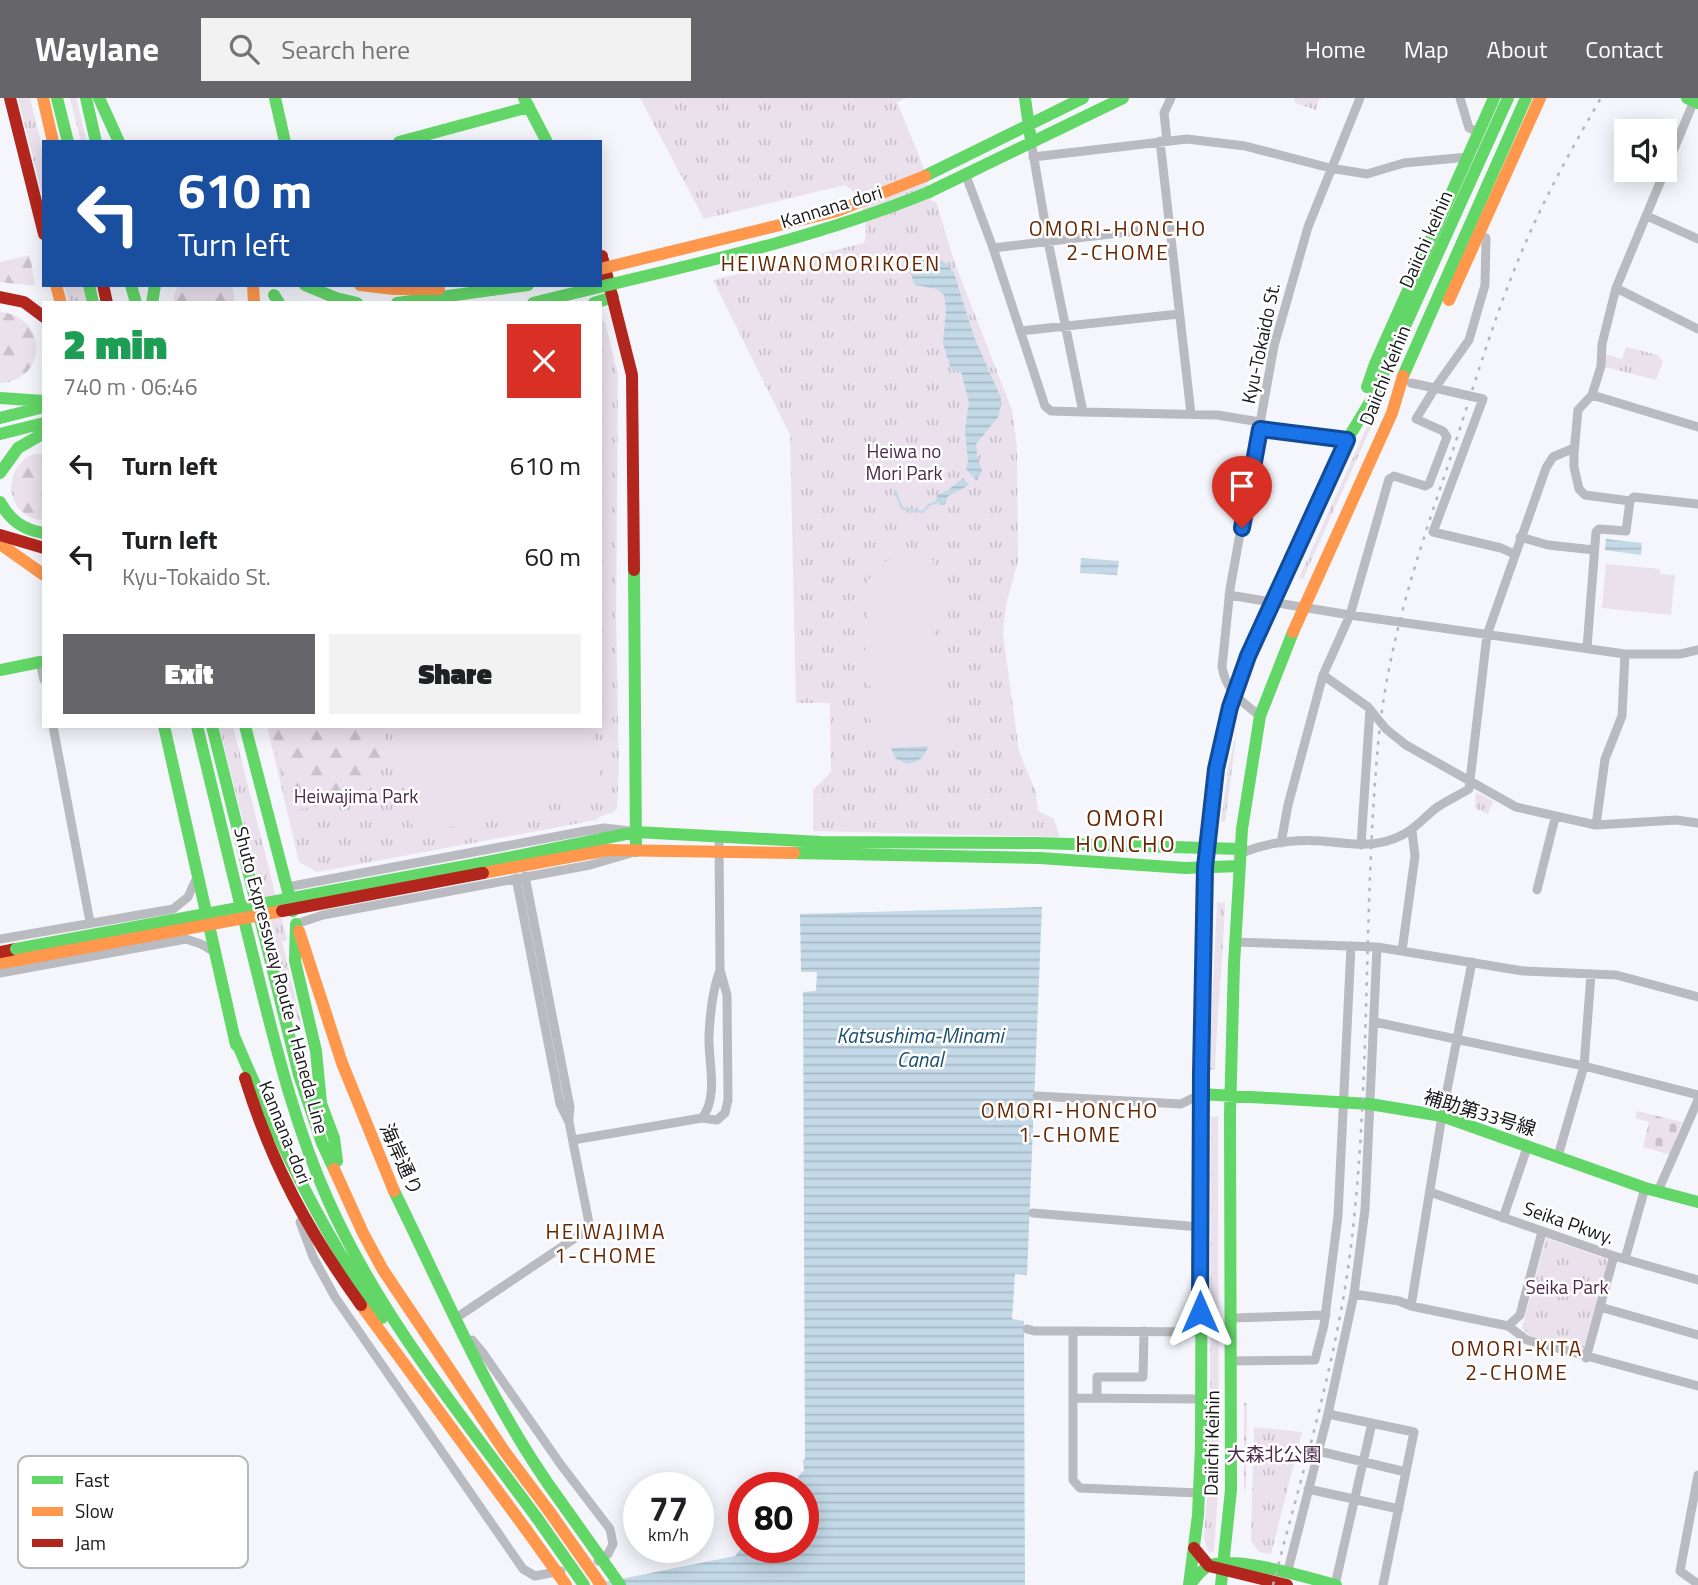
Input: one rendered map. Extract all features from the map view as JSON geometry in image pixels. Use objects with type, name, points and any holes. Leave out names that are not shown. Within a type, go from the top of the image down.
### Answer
[{"type":"main road","points":[[10,98],[42,225]]},
{"type":"main road","points":[[43,98],[53,140]]},
{"type":"main road","points":[[57,98],[68,140]]},
{"type":"main road","points":[[86,98],[96,140]]},
{"type":"main road","points":[[99,98],[118,140]]},
{"type":"main road","points":[[275,98],[285,140]]},
{"type":"main road","points":[[1024,98],[1031,141]]},
{"type":"main road","name":"Kannana dori","points":[[602,258],[837,211],[925,176],[1083,98]]},
{"type":"main road","name":"Kannana dori","points":[[602,286],[820,232],[883,211],[929,192],[1123,98]]},
{"type":"main road","name":"Daiichi Keihin","points":[[1221,1585],[1231,1490],[1230,1095],[1235,942],[1245,799],[1260,716],[1302,607],[1392,413],[1408,362],[1526,98]]},
{"type":"main road","points":[[1392,413],[1411,383],[1540,98]]},
{"type":"main road","points":[[1350,435],[1375,364],[1481,127],[1502,101]]},
{"type":"main road","name":"Daiichi keihin","points":[[1350,435],[1373,397],[1481,161],[1502,101]]},
{"type":"main road","points":[[406,140],[526,103],[546,140]]},
{"type":"main road","points":[[109,120],[124,140]]},
{"type":"main road","points":[[602,261],[632,375],[636,851]]},
{"type":"main road","points":[[309,287],[348,301]]},
{"type":"main road","points":[[382,287],[439,287]]},
{"type":"main road","points":[[412,301],[513,287]]},
{"type":"main road","points":[[471,301],[526,287]]},
{"type":"main road","name":"Kannana dori","points":[[542,301],[598,287]]},
{"type":"main road","points":[[0,297],[22,301],[42,315]]},
{"type":"main road","points":[[600,301],[613,297]]},
{"type":"main road","points":[[0,398],[39,405]]},
{"type":"main road","points":[[0,418],[39,405]]},
{"type":"main road","points":[[0,434],[42,429]]},
{"type":"main road","points":[[0,473],[10,454],[42,429]]},
{"type":"main road","name":"Daiichi Keihin","points":[[1189,1585],[1199,1493],[1205,867],[1216,769],[1233,695],[1272,602],[1350,435]]},
{"type":"main road","points":[[0,502],[5,512],[21,527],[42,532]]},
{"type":"main road","points":[[0,535],[42,547]]},
{"type":"main road","points":[[0,544],[42,574]]},
{"type":"main road","points":[[0,670],[42,661]]},
{"type":"main road","points":[[153,728],[171,763]]},
{"type":"main road","name":"Kannana-dori","points":[[164,728],[234,1036],[259,1125],[276,1168],[319,1246],[364,1314],[566,1585]]},
{"type":"main road","name":"Shuto Expressway Route 1 Haneda Line","points":[[197,728],[285,1080],[307,1149],[349,1244],[396,1323],[584,1585]]},
{"type":"main road","name":"Shuto Expressway Route 1 Haneda Line","points":[[212,728],[299,1075],[338,1178],[383,1270],[505,1451],[601,1585]]},
{"type":"main road","points":[[246,728],[267,806]]},
{"type":"main road","points":[[256,728],[267,806]]},
{"type":"main road","name":"海岸通り","points":[[267,806],[296,924],[331,1030],[388,1178],[490,1388],[527,1454],[620,1585]]},
{"type":"main road","points":[[483,868],[636,832],[820,842],[1036,843],[1207,849],[1239,856]]},
{"type":"main road","points":[[0,963],[17,955],[483,868],[607,850],[1040,858],[1160,867],[1205,867],[1239,856]]},
{"type":"main road","points":[[296,924],[295,961],[316,1051],[321,1104]]},
{"type":"main road","points":[[0,952],[17,955]]},
{"type":"main road","points":[[278,994],[334,1138],[338,1178]]},
{"type":"main road","points":[[234,1036],[281,1148],[318,1221],[365,1295],[412,1357],[429,1369]]},
{"type":"main road","name":"補助第33号線","points":[[1201,1094],[1370,1104],[1441,1116],[1652,1189],[1698,1202]]},
{"type":"main road","points":[[456,1357],[475,1405]]},
{"type":"main road","points":[[1194,1548],[1209,1566],[1258,1567],[1287,1579],[1335,1585]]},
{"type":"main road","points":[[1189,1585],[1209,1566]]},
{"type":"street","points":[[1171,98],[1164,113],[1164,141],[1170,227],[1191,414]]},
{"type":"street","name":"Kyu-Tokaido St.","points":[[1233,695],[1222,667],[1229,595],[1274,346],[1308,226],[1360,98]]},
{"type":"street","points":[[1460,98],[1469,128],[1481,127]]},
{"type":"street","points":[[1630,501],[1585,495],[1579,489],[1573,448],[1578,410],[1592,395],[1601,366],[1602,344],[1616,288],[1693,101]]},
{"type":"street","points":[[1033,157],[1187,139],[1245,146],[1330,168],[1367,174],[1404,163],[1468,157]]},
{"type":"street","points":[[1031,141],[1048,241],[1083,412]]},
{"type":"street","points":[[965,173],[993,248],[1045,406],[1051,411],[1217,415],[1260,425],[1350,435]]},
{"type":"street","points":[[1647,216],[1698,239]]},
{"type":"street","points":[[993,248],[1170,227]]},
{"type":"street","points":[[1280,843],[1323,675],[1350,615],[1389,479],[1394,476],[1425,486],[1429,484],[1447,437],[1443,431],[1416,418],[1469,340],[1485,285],[1486,238],[1479,235]]},
{"type":"street","points":[[1616,288],[1698,329]]},
{"type":"street","points":[[1020,331],[1179,314]]},
{"type":"street","points":[[1411,383],[1482,399],[1433,532],[1501,548],[1514,555]]},
{"type":"street","points":[[1592,395],[1698,427]]},
{"type":"street","points":[[1239,856],[1258,846],[1280,843],[1319,841],[1362,845],[1385,842],[1412,831],[1437,808],[1469,789],[1487,635],[1548,463],[1553,457],[1573,448]]},
{"type":"street","points":[[1587,648],[1596,532],[1599,529],[1627,530],[1630,501],[1634,497],[1698,504]]},
{"type":"street","points":[[1520,537],[1548,545],[1594,550]]},
{"type":"street","points":[[1229,595],[1625,654],[1680,654],[1698,650]]},
{"type":"street","points":[[1596,825],[1605,759],[1622,716],[1625,654]]},
{"type":"street","points":[[1323,675],[1370,709],[1386,729],[1406,745],[1516,807],[1555,818],[1596,825],[1676,820],[1698,823]]},
{"type":"street","points":[[1233,695],[1260,716]]},
{"type":"street","points":[[1362,845],[1370,709]]},
{"type":"street","points":[[52,728],[90,922]]},
{"type":"street","points":[[1537,890],[1555,818]]},
{"type":"street","points":[[287,887],[604,828],[636,832]]},
{"type":"street","points":[[1402,951],[1415,856],[1412,831]]},
{"type":"street","points":[[573,1140],[702,1118],[717,1120],[722,1118],[728,1107],[727,995],[720,970],[719,837]]},
{"type":"street","points":[[296,924],[323,915],[609,861],[636,851]]},
{"type":"street","points":[[0,939],[173,909],[188,897],[199,874]]},
{"type":"street","points":[[292,1197],[313,1257],[335,1297],[523,1569],[535,1576],[542,1576],[601,1560],[608,1554],[613,1544],[610,1530],[561,1465],[484,1353],[459,1324],[590,1228],[569,1122],[570,1107],[521,877]]},
{"type":"street","points":[[0,973],[186,939],[216,953]]},
{"type":"street","points":[[1235,942],[1377,947],[1523,971],[1616,975],[1698,997]]},
{"type":"street","points":[[1231,1361],[1315,1360],[1326,1315],[1338,1216],[1351,946]]},
{"type":"street","points":[[1287,1579],[1328,1414],[1354,1294],[1365,1210],[1377,947]]},
{"type":"street","points":[[1411,1306],[1441,1116],[1472,962]]},
{"type":"street","points":[[702,1118],[710,1104],[710,1018],[713,990],[720,970]]},
{"type":"street","points":[[1558,1156],[1584,1066],[1591,974]]},
{"type":"street","points":[[1375,1022],[1584,1066],[1698,1097],[1695,1116],[1652,1189],[1625,1259]]},
{"type":"street","points":[[1037,1096],[1181,1104],[1201,1094]]},
{"type":"street","points":[[1503,1218],[1528,1146]]},
{"type":"street","name":"Seika Pkwy.","points":[[1430,1192],[1614,1256],[1698,1280]]},
{"type":"street","points":[[1033,1213],[1200,1227]]},
{"type":"street","points":[[1508,1326],[1520,1315],[1542,1232]]},
{"type":"street","points":[[1586,1358],[1614,1256]]},
{"type":"street","points":[[1354,1294],[1399,1301],[1411,1306],[1508,1326],[1527,1340],[1698,1386]]},
{"type":"street","points":[[1600,1307],[1698,1335]]},
{"type":"street","points":[[1232,1318],[1326,1315]]},
{"type":"street","points":[[1027,1329],[1200,1332]]},
{"type":"street","points":[[1073,1331],[1073,1480],[1080,1488],[1199,1493]]},
{"type":"street","points":[[1097,1398],[1097,1377],[1143,1377],[1144,1331]]},
{"type":"street","points":[[1073,1398],[1201,1399]]},
{"type":"street","points":[[1328,1414],[1414,1433],[1383,1585]]},
{"type":"street","points":[[1335,1585],[1372,1423]]},
{"type":"street","points":[[1318,1451],[1406,1472]]},
{"type":"street","points":[[1698,1475],[1680,1572],[1698,1584]]},
{"type":"street","points":[[1308,1489],[1399,1509]]},
{"type":"green space","points":[[18,98],[30,98],[42,146],[42,194]]},
{"type":"green space","points":[[70,98],[76,98],[86,140],[80,140]]},
{"type":"green space","name":"Heiwa no Mori Park","points":[[640,98],[907,98],[897,102],[923,166],[932,202],[936,201],[954,261],[1012,410],[1017,447],[1018,561],[1006,605],[1003,634],[1019,752],[1036,792],[1038,811],[1054,819],[1060,837],[813,831],[813,790],[831,772],[830,703],[796,703],[790,435],[713,280],[864,243],[866,228],[863,211],[856,196],[845,185],[704,219]]},
{"type":"green space","points":[[1294,98],[1324,98],[1319,99],[1316,110],[1295,103]]},
{"type":"green space","points":[[30,255],[35,286],[0,282],[0,262]]},
{"type":"green space","points":[[65,287],[83,287],[87,301],[68,301]]},
{"type":"green space","points":[[177,287],[232,287],[235,301],[174,301]]},
{"type":"green space","points":[[0,312],[16,316],[27,324],[34,336],[36,348],[34,361],[27,372],[16,380],[0,383]]},
{"type":"green space","name":"Heiwajima Park","points":[[602,320],[605,322],[618,375],[617,809],[596,820],[317,872],[299,862],[267,728],[602,728]]},
{"type":"green space","points":[[1626,347],[1658,355],[1663,362],[1656,380],[1601,366],[1601,353],[1622,359]]},
{"type":"green space","points":[[1377,404],[1381,405],[1303,579],[1299,578]]},
{"type":"green space","points":[[34,454],[42,454],[42,520],[21,511],[15,502],[12,480],[23,461]]},
{"type":"green space","points":[[904,551],[933,560],[931,578],[942,595],[939,601],[945,614],[938,613],[934,617],[933,652],[942,659],[947,684],[935,692],[947,702],[945,727],[938,733],[941,741],[874,744],[874,729],[863,707],[864,700],[874,692],[873,688],[865,683],[864,666],[860,660],[870,640],[870,632],[866,630],[867,614],[863,605],[866,601],[863,591],[871,576],[869,564],[889,561],[897,552]]},
{"type":"green space","points":[[1606,564],[1660,569],[1660,574],[1675,575],[1671,615],[1602,608]]},
{"type":"green space","points":[[220,728],[234,728],[287,940],[282,941],[304,1035],[282,976]]},
{"type":"green space","points":[[270,728],[383,728],[386,759],[371,779],[367,794],[290,812]]},
{"type":"green space","points":[[395,728],[591,728],[603,793],[414,835]]},
{"type":"green space","points":[[1237,731],[1225,822],[1221,822],[1228,768]]},
{"type":"green space","points":[[1476,792],[1493,801],[1488,814],[1475,808]]},
{"type":"green space","points":[[1217,902],[1225,903],[1224,924],[1215,1070],[1209,1070]]},
{"type":"green space","points":[[1637,1111],[1682,1122],[1670,1155],[1643,1147],[1649,1122],[1635,1118]]},
{"type":"green space","points":[[1218,1116],[1219,1477],[1214,1551],[1210,1553],[1204,1538],[1210,1447],[1211,1117]]},
{"type":"green space","name":"Seika Park","points":[[1546,1238],[1609,1260],[1583,1350],[1530,1336],[1522,1328]]},
{"type":"green space","points":[[1244,1403],[1247,1403],[1246,1489],[1244,1489]]},
{"type":"green space","name":"大森北公園","points":[[1254,1427],[1302,1432],[1271,1554],[1259,1552],[1251,1541]]},
{"type":"water","points":[[933,257],[946,263],[954,273],[974,337],[1001,398],[999,416],[976,444],[982,471],[977,481],[966,469],[968,462],[965,429],[969,402],[961,372],[951,369],[943,343],[946,309],[944,295],[937,289],[915,285],[907,264],[912,258]]},
{"type":"water","points":[[963,478],[969,485],[947,497],[946,504],[941,505],[936,501],[937,495]]},
{"type":"water","points":[[1606,539],[1642,543],[1641,555],[1605,550]]},
{"type":"water","points":[[1081,558],[1119,561],[1117,575],[1080,573]]},
{"type":"water","points":[[928,746],[920,759],[907,764],[895,758],[891,748]]},
{"type":"water","name":"Katsushima-Minami Canal","points":[[1042,907],[1027,1275],[1015,1274],[1012,1319],[1024,1321],[1025,1585],[591,1585],[700,1563],[714,1563],[714,1560],[728,1557],[728,1563],[819,1563],[819,1472],[802,1472],[805,1459],[803,992],[816,991],[817,972],[801,972],[800,914]]},
{"type":"waterway","points":[[895,491],[902,508],[923,512],[929,505],[939,501]]},
{"type":"railway","points":[[1273,1585],[1328,1374],[1351,1246],[1362,1121],[1373,807],[1382,711],[1394,645],[1421,547],[1506,290],[1546,200],[1601,98]]},
{"type":"traffic: fast","points":[[57,98],[68,140]]},
{"type":"traffic: fast","points":[[86,98],[96,140]]},
{"type":"traffic: fast","points":[[99,98],[118,140]]},
{"type":"traffic: fast","points":[[275,98],[285,140]]},
{"type":"traffic: fast","points":[[524,98],[546,140]]},
{"type":"traffic: fast","points":[[1025,98],[1031,141]]},
{"type":"traffic: fast","points":[[925,176],[1083,98]]},
{"type":"traffic: fast","points":[[929,192],[1123,98]]},
{"type":"traffic: fast","points":[[1367,387],[1494,98]]},
{"type":"traffic: fast","points":[[1227,718],[1256,637],[1347,440],[1373,397],[1508,98]]},
{"type":"traffic: fast","points":[[1403,376],[1526,98]]},
{"type":"traffic: fast","points":[[1687,98],[1698,103]]},
{"type":"traffic: fast","points":[[406,140],[529,107]]},
{"type":"traffic: fast","points":[[602,286],[832,227],[929,192]]},
{"type":"traffic: fast","points":[[89,287],[93,301]]},
{"type":"traffic: fast","points":[[132,287],[135,301]]},
{"type":"traffic: fast","points":[[152,301],[155,287]]},
{"type":"traffic: fast","points":[[310,287],[349,301]]},
{"type":"traffic: fast","points":[[412,301],[513,287]]},
{"type":"traffic: fast","points":[[541,301],[600,287]]},
{"type":"traffic: fast","points":[[274,295],[278,301]]},
{"type":"traffic: fast","points":[[600,301],[613,297]]},
{"type":"traffic: fast","points":[[0,398],[42,401]]},
{"type":"traffic: fast","points":[[0,418],[42,408]]},
{"type":"traffic: fast","points":[[0,434],[42,424]]},
{"type":"traffic: fast","points":[[0,473],[18,448],[42,434]]},
{"type":"traffic: fast","points":[[0,502],[18,523],[42,532]]},
{"type":"traffic: fast","points":[[634,570],[636,851]]},
{"type":"traffic: fast","points":[[1221,1585],[1231,1490],[1230,1114],[1234,964],[1242,829],[1260,716],[1293,632]]},
{"type":"traffic: fast","points":[[0,670],[40,662]]},
{"type":"traffic: fast","points":[[164,728],[236,1045]]},
{"type":"traffic: fast","points":[[197,728],[282,1069],[307,1149],[328,1200],[372,1285],[397,1325],[537,1518]]},
{"type":"traffic: fast","points":[[212,728],[299,1075],[322,1143],[334,1169]]},
{"type":"traffic: fast","points":[[246,728],[293,911]]},
{"type":"traffic: fast","points":[[482,863],[636,832],[820,842],[1036,843],[1240,849]]},
{"type":"traffic: fast","points":[[794,853],[1040,858],[1185,868],[1239,866]]},
{"type":"traffic: fast","points":[[16,949],[482,863]]},
{"type":"traffic: fast","points":[[296,924],[295,961],[316,1051],[321,1103]]},
{"type":"traffic: fast","points":[[234,1036],[300,1181],[339,1251],[382,1318]]},
{"type":"traffic: fast","points":[[1201,1094],[1370,1104],[1442,1116],[1645,1188],[1698,1202]]},
{"type":"traffic: fast","points":[[319,1098],[334,1138],[337,1161]]},
{"type":"traffic: fast","points":[[1189,1585],[1198,1515],[1201,1446],[1202,1103]]},
{"type":"traffic: fast","points":[[394,1191],[491,1390],[536,1466],[561,1502]]},
{"type":"traffic: fast","points":[[561,1502],[620,1585]]},
{"type":"traffic: fast","points":[[537,1518],[584,1585]]},
{"type":"traffic: fast","points":[[1189,1585],[1209,1566],[1221,1563],[1254,1565],[1336,1585]]},
{"type":"traffic: slow","points":[[43,98],[53,140]]},
{"type":"traffic: slow","points":[[1449,300],[1540,98]]},
{"type":"traffic: slow","points":[[602,269],[837,211],[925,176]]},
{"type":"traffic: slow","points":[[57,287],[60,301]]},
{"type":"traffic: slow","points":[[253,287],[254,301]]},
{"type":"traffic: slow","points":[[377,287],[439,289]]},
{"type":"traffic: slow","points":[[1293,632],[1392,413],[1403,376]]},
{"type":"traffic: slow","points":[[0,544],[42,574]]},
{"type":"traffic: slow","points":[[1202,1103],[1205,867],[1216,769],[1227,718]]},
{"type":"traffic: slow","points":[[483,873],[607,850],[794,853]]},
{"type":"traffic: slow","points":[[18,960],[282,911]]},
{"type":"traffic: slow","points":[[299,931],[342,1063],[394,1191]]},
{"type":"traffic: slow","points":[[0,963],[18,960]]},
{"type":"traffic: slow","points":[[334,1169],[383,1270],[505,1452],[549,1511]]},
{"type":"traffic: slow","points":[[361,1305],[525,1528]]},
{"type":"traffic: slow","points":[[549,1511],[601,1585]]},
{"type":"traffic: slow","points":[[525,1528],[566,1585]]},
{"type":"traffic: jam","points":[[10,98],[42,226]]},
{"type":"traffic: jam","points":[[603,260],[632,375],[634,570]]},
{"type":"traffic: jam","points":[[103,287],[107,301]]},
{"type":"traffic: jam","points":[[0,297],[24,302],[42,316]]},
{"type":"traffic: jam","points":[[0,535],[42,547]]},
{"type":"traffic: jam","points":[[282,911],[483,873]]},
{"type":"traffic: jam","points":[[0,952],[16,949]]},
{"type":"traffic: jam","points":[[245,1078],[267,1140],[293,1196],[324,1251],[361,1305]]},
{"type":"traffic: jam","points":[[1194,1548],[1209,1566],[1287,1585]]},
{"type":"district","name":"OMORI-HONCHO 2-CHOME","points":[[1118,240]]},
{"type":"district","name":"HEIWANOMORIKOEN","points":[[831,263]]},
{"type":"district","name":"OMORI HONCHO","points":[[1126,830]]},
{"type":"district","name":"OMORI-HONCHO 1-CHOME","points":[[1070,1122]]},
{"type":"district","name":"HEIWAJIMA 1-CHOME","points":[[606,1243]]},
{"type":"district","name":"OMORI-KITA 2-CHOME","points":[[1517,1360]]},
{"type":"route","points":[[1200,1312],[1205,867],[1216,769],[1233,695],[1248,656],[1347,440],[1260,429],[1242,528]]}]
